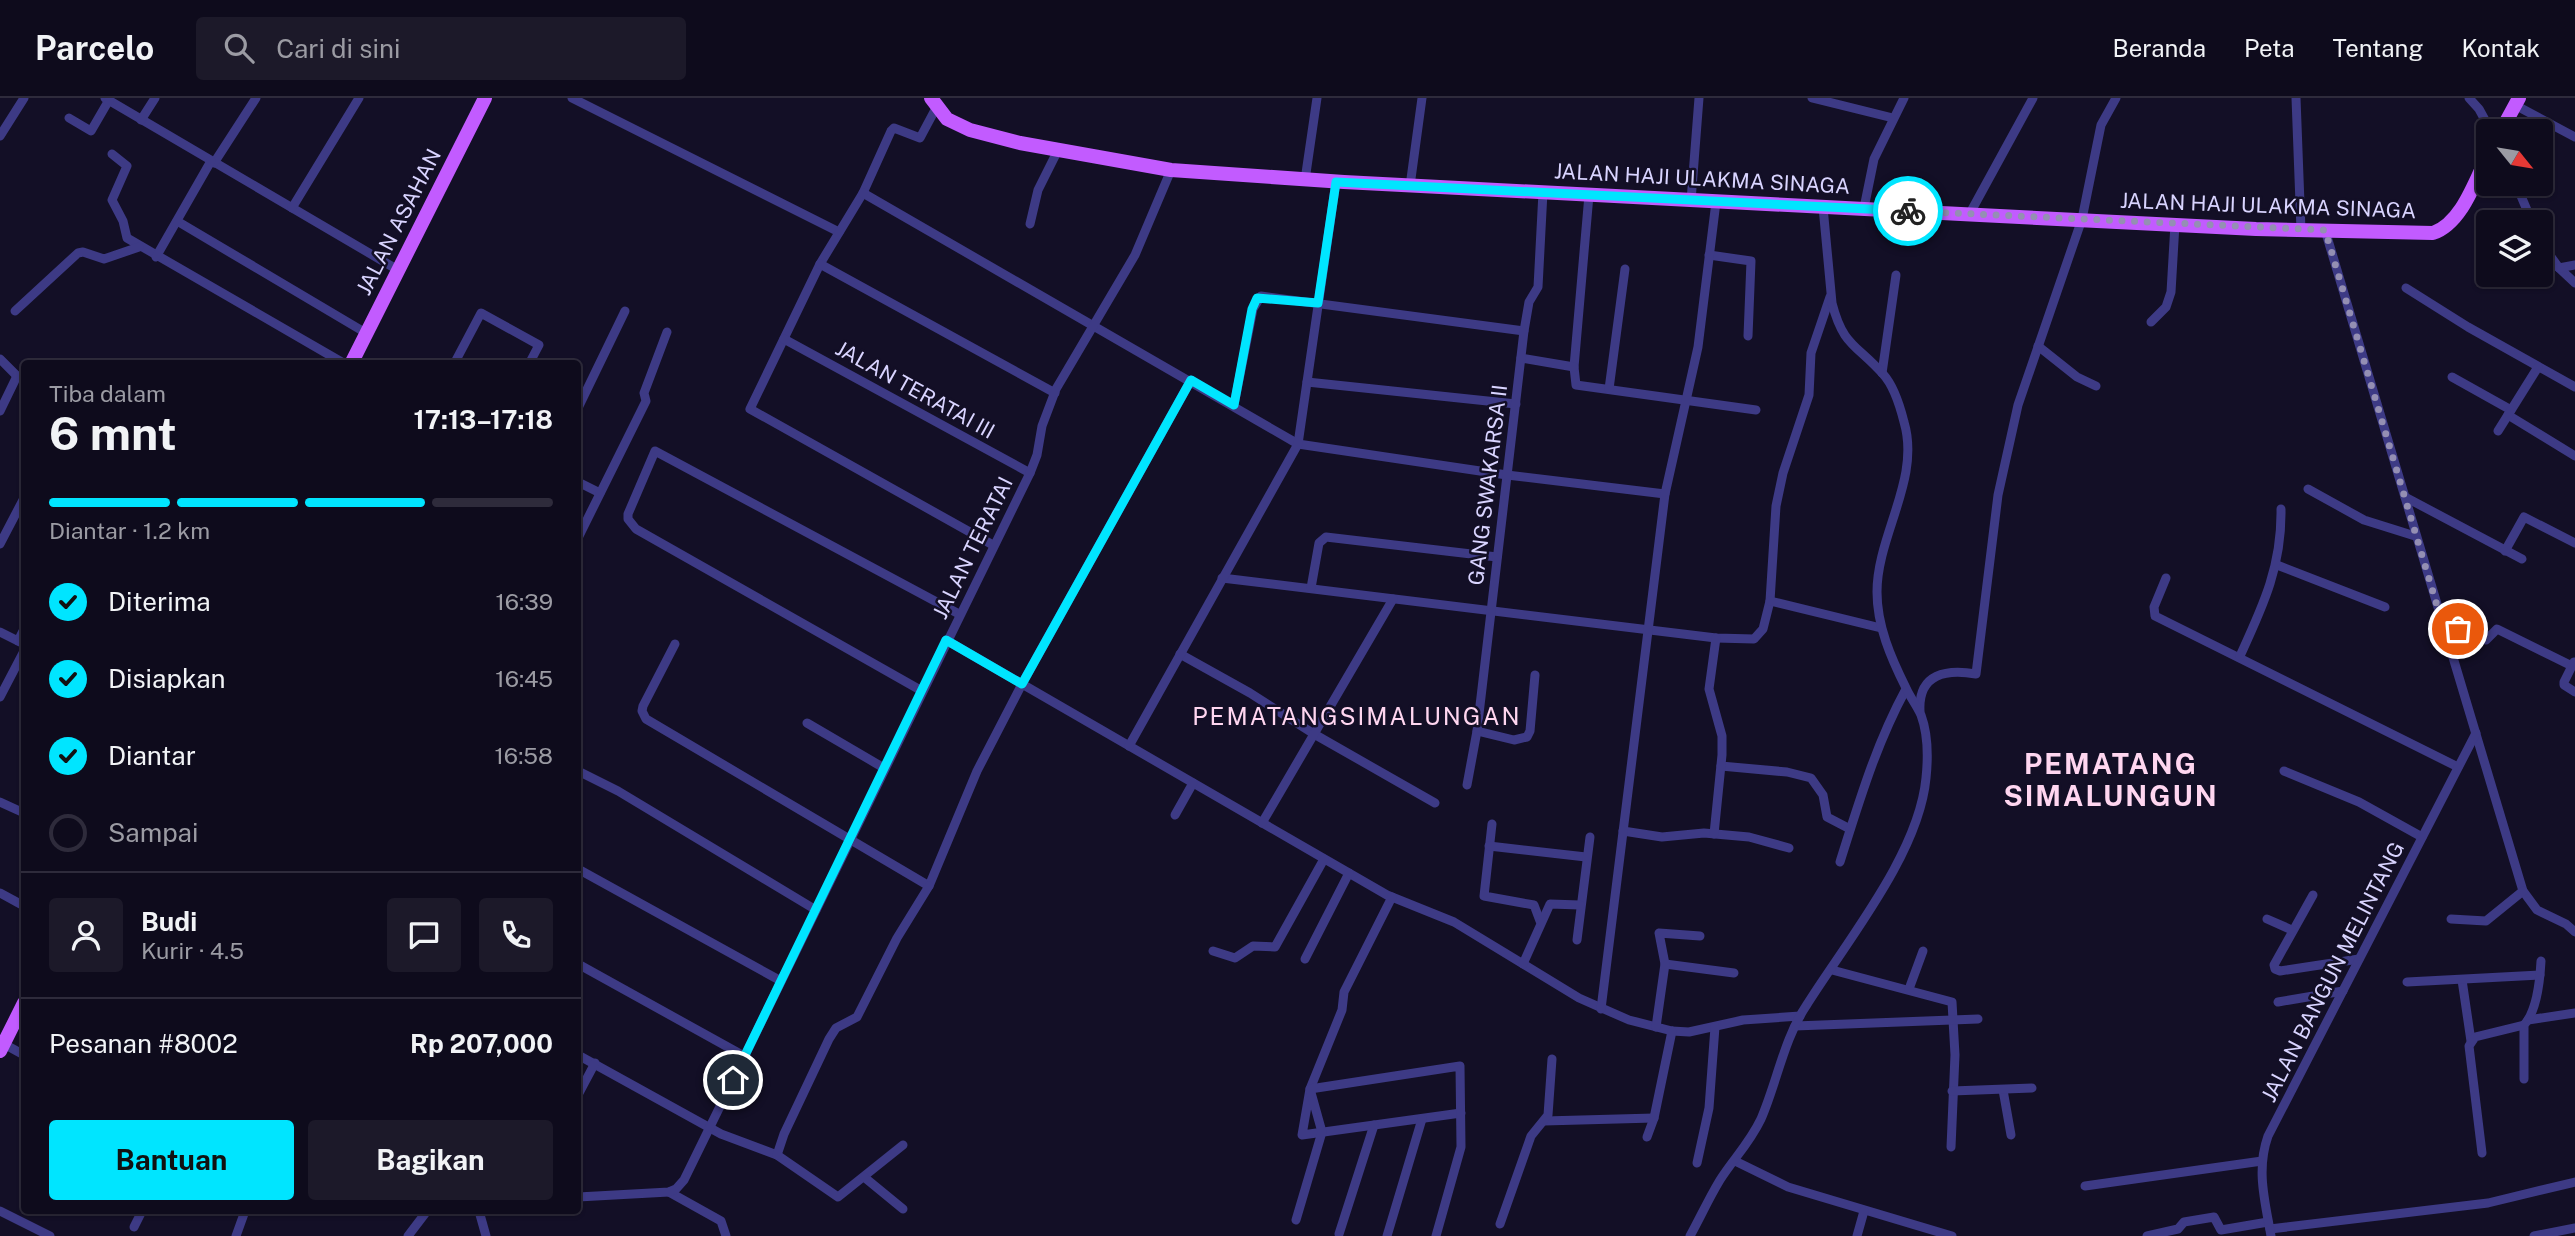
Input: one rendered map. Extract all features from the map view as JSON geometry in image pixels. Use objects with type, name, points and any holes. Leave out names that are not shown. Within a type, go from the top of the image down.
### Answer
[{"type":"main road","name":"JALAN ASAHAN","points":[[353,360],[485,98]]},
{"type":"main road","points":[[2508,119],[2517,102]]},
{"type":"main road","name":"JALAN HAJI ULAKMA SINAGA","points":[[933,103],[957,125],[970,130],[1058,150],[1171,170],[1336,182],[1969,215],[2301,230],[2433,233],[2442,230],[2455,218],[2476,178]]},
{"type":"main road","points":[[2,1047],[21,1009]]},
{"type":"street","points":[[0,136],[23,98]]},
{"type":"street","points":[[141,120],[155,98]]},
{"type":"street","points":[[156,257],[212,162],[256,98]]},
{"type":"street","points":[[292,208],[359,98]]},
{"type":"street","points":[[572,98],[839,232]]},
{"type":"street","points":[[1305,180],[1317,98]]},
{"type":"street","points":[[1410,186],[1422,98]]},
{"type":"street","points":[[1690,201],[1699,98]]},
{"type":"street","points":[[1812,98],[1892,118]]},
{"type":"street","points":[[1864,208],[1874,159],[1904,98]]},
{"type":"street","points":[[1969,215],[2033,98]]},
{"type":"street","points":[[1690,1236],[1720,1180],[1748,1144],[1762,1116],[1798,1021],[1904,851],[1914,826],[1926,779],[1926,743],[1920,700],[1923,691],[1937,675],[1948,671],[1976,674],[1998,495],[2018,405],[2082,219],[2101,125],[2116,98]]},
{"type":"street","points":[[2296,98],[2301,230]]},
{"type":"street","points":[[2469,98],[2484,119]]},
{"type":"street","points":[[69,118],[91,131],[107,99],[398,270]]},
{"type":"street","points":[[2517,102],[2575,137]]},
{"type":"street","points":[[933,103],[920,138],[894,128],[863,193],[820,264],[750,409],[993,545]]},
{"type":"street","points":[[1030,224],[1038,190],[1058,150]]},
{"type":"street","points":[[112,153],[127,166],[112,200],[123,221],[127,238],[338,360]]},
{"type":"street","name":"JALAN TERATAI","points":[[669,1192],[684,1180],[1030,473],[1055,393],[1143,238],[1171,170]]},
{"type":"street","points":[[1129,746],[1298,444],[1336,182]]},
{"type":"street","name":"GANG SWAKARSA II","points":[[1467,785],[1477,731],[1524,331],[1529,302],[1538,287],[1543,192]]},
{"type":"street","points":[[863,193],[1298,444],[1507,475],[1665,494]]},
{"type":"street","points":[[1589,195],[1574,381],[1578,386],[1756,410]]},
{"type":"street","points":[[1601,1009],[1665,494],[1698,347],[1716,202]]},
{"type":"street","points":[[1823,207],[1836,318],[1843,334],[1855,350],[1882,373],[1893,391],[1909,444],[1905,471],[1881,557],[1877,593],[1881,628],[1906,689],[1921,715]]},
{"type":"street","points":[[177,220],[366,333]]},
{"type":"street","points":[[2151,322],[2166,307],[2171,292],[2175,224]]},
{"type":"street","points":[[2325,230],[2523,891],[2536,910],[2570,924],[2575,932]]},
{"type":"street","points":[[15,311],[78,253],[83,252],[104,260],[139,247]]},
{"type":"street","points":[[1709,255],[1751,261],[1748,335]]},
{"type":"street","points":[[2553,261],[2575,283]]},
{"type":"street","points":[[820,264],[1055,393]]},
{"type":"street","points":[[2558,268],[2575,265]]},
{"type":"street","points":[[1609,389],[1625,270]]},
{"type":"street","points":[[1882,373],[1896,275]]},
{"type":"street","points":[[2406,288],[2575,387]]},
{"type":"street","points":[[1222,578],[1716,638],[1759,637],[1770,601],[1776,506],[1783,473],[1809,395],[1811,353],[1831,293]]},
{"type":"street","points":[[1234,405],[1252,309],[1257,298],[1318,303],[1524,331]]},
{"type":"street","points":[[581,402],[625,311]]},
{"type":"street","points":[[456,360],[481,313],[540,345],[531,360]]},
{"type":"street","points":[[581,532],[646,401],[645,393],[667,332]]},
{"type":"street","name":"JALAN TERATAI III","points":[[784,338],[1030,473]]},
{"type":"street","points":[[2038,346],[2077,377],[2096,386]]},
{"type":"street","points":[[1521,358],[1574,367]]},
{"type":"street","points":[[0,359],[21,377],[0,411]]},
{"type":"street","points":[[2498,431],[2538,366]]},
{"type":"street","points":[[2452,377],[2575,457]]},
{"type":"street","points":[[778,1155],[784,1134],[829,1039],[836,1028],[857,1017],[897,939],[929,886],[977,771],[1022,684],[1191,380]]},
{"type":"street","points":[[1307,382],[1516,404]]},
{"type":"street","points":[[922,691],[636,529],[628,519],[628,514],[655,451],[959,614]]},
{"type":"street","points":[[581,484],[600,493]]},
{"type":"street","points":[[2308,489],[2364,520],[2415,536]]},
{"type":"street","points":[[2405,497],[2522,559]]},
{"type":"street","points":[[0,544],[21,504]]},
{"type":"street","points":[[2240,656],[2277,565],[2281,546],[2281,509]]},
{"type":"street","points":[[2505,551],[2524,517],[2575,543]]},
{"type":"street","points":[[1311,588],[1319,544],[1326,537],[1497,557]]},
{"type":"street","points":[[2277,565],[2385,607]]},
{"type":"street","points":[[2166,578],[2153,614],[2458,767]]},
{"type":"street","points":[[1262,823],[1393,599]]},
{"type":"street","points":[[1770,601],[1881,628]]},
{"type":"street","points":[[2444,629],[2458,629],[2486,640],[2497,629],[2574,663],[2564,685],[2575,692]]},
{"type":"street","points":[[0,632],[21,643]]},
{"type":"street","points":[[1714,834],[1722,736],[1709,688],[1716,638]]},
{"type":"street","points":[[946,640],[1392,897],[1454,922],[1601,1009],[1629,1020],[1672,1031],[1689,1032],[1743,1020],[1978,1019]]},
{"type":"street","points":[[675,644],[643,706],[646,719],[929,886]]},
{"type":"street","points":[[1180,654],[1435,803]]},
{"type":"street","points":[[0,697],[21,657]]},
{"type":"street","points":[[1477,731],[1514,740],[1527,737],[1530,731],[1535,675]]},
{"type":"street","points":[[1840,862],[1870,767],[1888,721],[1906,689]]},
{"type":"street","points":[[807,723],[884,768]]},
{"type":"street","name":"JALAN BANGUN MELINTANG","points":[[2269,1229],[2260,1174],[2268,1136],[2476,733]]},
{"type":"street","points":[[1721,766],[1795,773],[1811,778],[1824,794],[1827,817],[1850,829]]},
{"type":"street","points":[[2284,771],[2359,802],[2422,837]]},
{"type":"street","points":[[581,772],[618,791],[816,910]]},
{"type":"street","points":[[1175,815],[1193,782]]},
{"type":"street","points":[[0,802],[21,812]]},
{"type":"street","points":[[1492,824],[1484,896],[1534,905],[1540,921]]},
{"type":"street","points":[[1623,831],[1662,836],[1714,834],[1749,837],[1789,848]]},
{"type":"street","points":[[1577,940],[1590,837]]},
{"type":"street","points":[[1489,846],[1587,858]]},
{"type":"street","points":[[1213,951],[1235,958],[1253,946],[1275,947],[1324,859]]},
{"type":"street","points":[[581,871],[781,981]]},
{"type":"street","points":[[1305,959],[1349,873]]},
{"type":"street","points":[[2451,919],[2486,921],[2523,891]]},
{"type":"street","points":[[0,893],[21,904]]},
{"type":"street","points":[[2313,895],[2274,965],[2277,971],[2359,959]]},
{"type":"street","points":[[1392,897],[1344,992],[1342,1010],[1310,1089],[1302,1135],[1461,1113]]},
{"type":"street","points":[[1523,964],[1540,921],[1550,904],[1580,905]]},
{"type":"street","points":[[2267,919],[2292,930]]},
{"type":"street","points":[[1656,1027],[1665,964],[1659,933],[1700,936]]},
{"type":"street","points":[[1909,989],[1923,951]]},
{"type":"street","points":[[2524,1079],[2526,1023],[2540,975],[2540,961]]},
{"type":"street","points":[[1665,964],[1734,973]]},
{"type":"street","points":[[581,966],[744,1056]]},
{"type":"street","points":[[1832,970],[1952,1002],[1951,1147]]},
{"type":"street","points":[[2407,982],[2540,975]]},
{"type":"street","points":[[2462,980],[2471,1041],[2468,1055],[2483,1153]]},
{"type":"street","points":[[2278,1002],[2343,991]]},
{"type":"street","points":[[2471,1041],[2475,1037],[2526,1023],[2575,1013]]},
{"type":"street","points":[[1697,1163],[1709,1108],[1714,1027]]},
{"type":"street","points":[[1647,1137],[1654,1118],[1672,1031]]},
{"type":"street","points":[[2,1047],[21,1054]]},
{"type":"street","points":[[581,1056],[709,1128],[778,1155],[838,1197],[903,1145]]},
{"type":"street","points":[[1500,1224],[1531,1136],[1544,1121],[1550,1108],[1552,1059]]},
{"type":"street","points":[[581,1089],[595,1063]]},
{"type":"street","points":[[1310,1089],[1460,1066],[1461,1147],[1436,1236]]},
{"type":"street","points":[[1952,1091],[2032,1088]]},
{"type":"street","points":[[1296,1220],[1322,1132],[1310,1089]]},
{"type":"street","points":[[2003,1090],[2011,1135]]},
{"type":"street","points":[[1544,1121],[1654,1118]]},
{"type":"street","points":[[1387,1236],[1422,1119]]},
{"type":"street","points":[[1339,1234],[1374,1125]]},
{"type":"street","points":[[1735,1161],[1788,1187],[1952,1236]]},
{"type":"street","points":[[2085,1186],[2262,1161]]},
{"type":"street","points":[[864,1177],[904,1209]]},
{"type":"street","points":[[2147,1236],[2178,1229],[2184,1222],[2214,1217],[2221,1230],[2269,1229],[2488,1203],[2575,1182]]},
{"type":"street","points":[[581,1197],[669,1192],[722,1221],[726,1236]]},
{"type":"street","points":[[1857,1236],[1864,1210]]},
{"type":"street","points":[[0,1211],[50,1236]]},
{"type":"street","points":[[134,1227],[140,1214]]},
{"type":"street","points":[[236,1236],[243,1214]]},
{"type":"street","points":[[408,1236],[425,1214]]},
{"type":"street","points":[[480,1214],[486,1236]]},
{"type":"street","points":[[2534,1236],[2575,1228]]},
{"type":"way so far","points":[[1908,211],[2256,229],[2325,230],[2444,629],[2458,629]]},
{"type":"district","name":"PEMATANGSIMALUNGAN","points":[[1357,717]]},
{"type":"district","name":"PEMATANG SIMALUNGUN","points":[[2111,780]]},
{"type":"route","points":[[733,1080],[946,640],[1022,684],[1191,380],[1234,405],[1252,309],[1257,298],[1261,296],[1318,303],[1336,182],[1908,211]]}]
